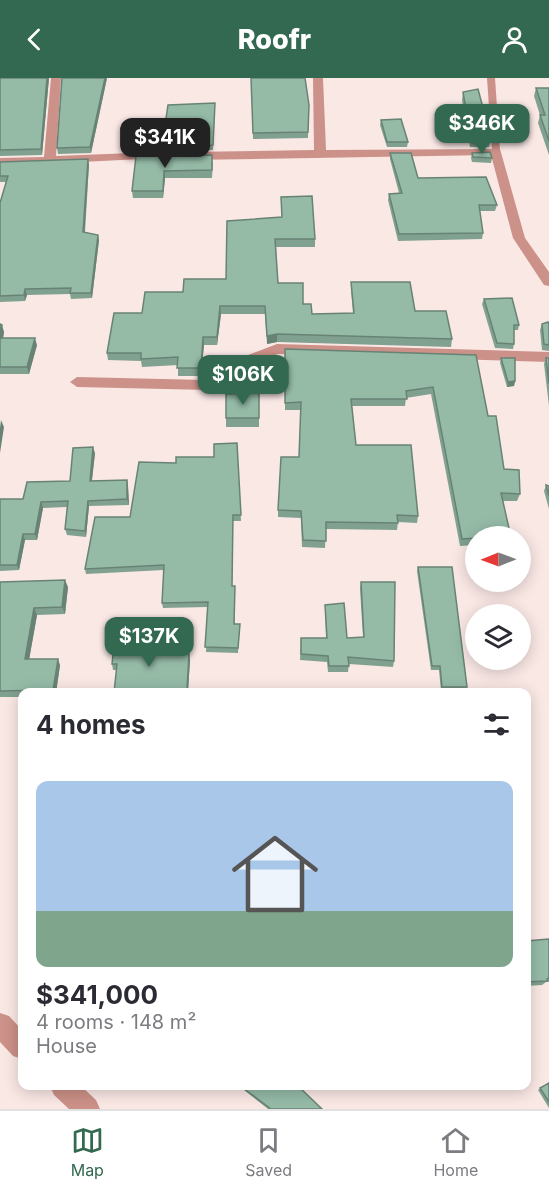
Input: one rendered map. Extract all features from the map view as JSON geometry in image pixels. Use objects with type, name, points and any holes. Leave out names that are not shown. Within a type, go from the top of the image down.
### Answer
[{"type":"street","points":[[50,160],[56,78]]},
{"type":"street","points":[[318,78],[320,153]]},
{"type":"street","points":[[0,162],[320,153],[496,151],[519,238],[549,282]]},
{"type":"street","points":[[77,382],[208,385],[248,360],[277,348],[549,357]]},
{"type":"street","points":[[0,1025],[18,1043]]},
{"type":"street","points":[[67,1090],[87,1109]]},
{"type":"lane","points":[[491,78],[496,151]]},
{"type":"building","points":[[0,78],[47,78],[41,149],[0,150]]},
{"type":"building","points":[[62,78],[105,78],[90,147],[57,148]]},
{"type":"building","points":[[251,78],[305,78],[309,105],[308,132],[253,133]]},
{"type":"building","points":[[536,88],[549,88],[549,141],[540,115],[545,115]]},
{"type":"building","points":[[478,89],[491,138],[471,138],[463,92]]},
{"type":"building","points":[[215,103],[213,145],[137,147],[139,132],[164,132],[168,105]]},
{"type":"building","points":[[401,119],[408,142],[387,142],[381,120]]},
{"type":"building","points":[[490,152],[492,158],[473,157],[472,153]]},
{"type":"building","points":[[390,153],[411,153],[418,178],[486,177],[497,205],[479,205],[483,233],[399,234],[389,194],[402,193]]},
{"type":"building","points":[[212,155],[212,170],[164,171],[163,191],[132,191],[136,156]]},
{"type":"building","points":[[88,159],[83,232],[98,235],[91,293],[70,293],[71,288],[25,289],[24,295],[0,296],[0,203],[8,176],[0,176],[0,162]]},
{"type":"building","points":[[312,196],[315,239],[275,239],[278,283],[303,283],[303,304],[311,304],[312,314],[354,313],[351,282],[410,282],[415,311],[446,311],[452,339],[277,334],[267,336],[265,306],[220,306],[217,337],[203,337],[201,368],[177,368],[178,357],[141,359],[141,353],[107,353],[114,313],[142,313],[145,292],[183,292],[184,279],[226,279],[227,221],[282,217],[281,197]]},
{"type":"building","points":[[512,298],[519,325],[514,325],[514,344],[497,343],[484,299]]},
{"type":"building","points":[[548,322],[549,345],[544,344],[542,324]]},
{"type":"building","points":[[0,338],[35,338],[27,367],[0,367]]},
{"type":"building","points":[[285,349],[476,355],[488,416],[496,416],[504,469],[519,470],[520,494],[501,493],[508,526],[465,526],[465,539],[462,539],[433,387],[406,391],[407,399],[351,399],[356,445],[411,445],[418,516],[397,515],[398,523],[326,522],[326,541],[303,540],[301,511],[278,510],[281,457],[299,457],[301,402],[285,403]]},
{"type":"building","points":[[501,358],[515,358],[515,381],[508,382]]},
{"type":"building","points":[[546,358],[549,358],[549,384]]},
{"type":"building","points":[[259,393],[259,418],[226,418],[226,394]]},
{"type":"building","points":[[237,443],[241,515],[233,515],[232,586],[235,586],[234,624],[240,624],[238,648],[205,647],[208,602],[162,603],[164,565],[85,569],[95,517],[130,517],[139,462],[176,463],[176,457],[214,457],[214,444]]},
{"type":"building","points":[[93,447],[90,481],[127,480],[127,499],[88,501],[85,531],[65,529],[68,501],[41,502],[35,534],[23,534],[17,565],[0,565],[0,499],[23,499],[27,482],[70,481],[73,448]]},
{"type":"building","points":[[418,567],[452,567],[467,687],[442,687],[440,666],[432,666]]},
{"type":"building","points":[[65,580],[62,607],[34,608],[25,659],[58,659],[53,688],[18,688],[18,691],[0,691],[0,582]]},
{"type":"building","points":[[361,582],[395,582],[394,661],[348,657],[349,666],[329,666],[328,656],[301,654],[301,638],[327,638],[325,605],[344,603],[347,638],[364,637]]},
{"type":"building","points":[[116,628],[144,629],[141,654],[189,654],[187,688],[115,688],[117,664],[112,664]]},
{"type":"building","points":[[549,939],[549,978],[547,981],[531,982],[531,941]]},
{"type":"building","points":[[549,1083],[549,1102],[540,1088]]},
{"type":"building","points":[[246,1090],[302,1090],[322,1109],[271,1109]]}]
